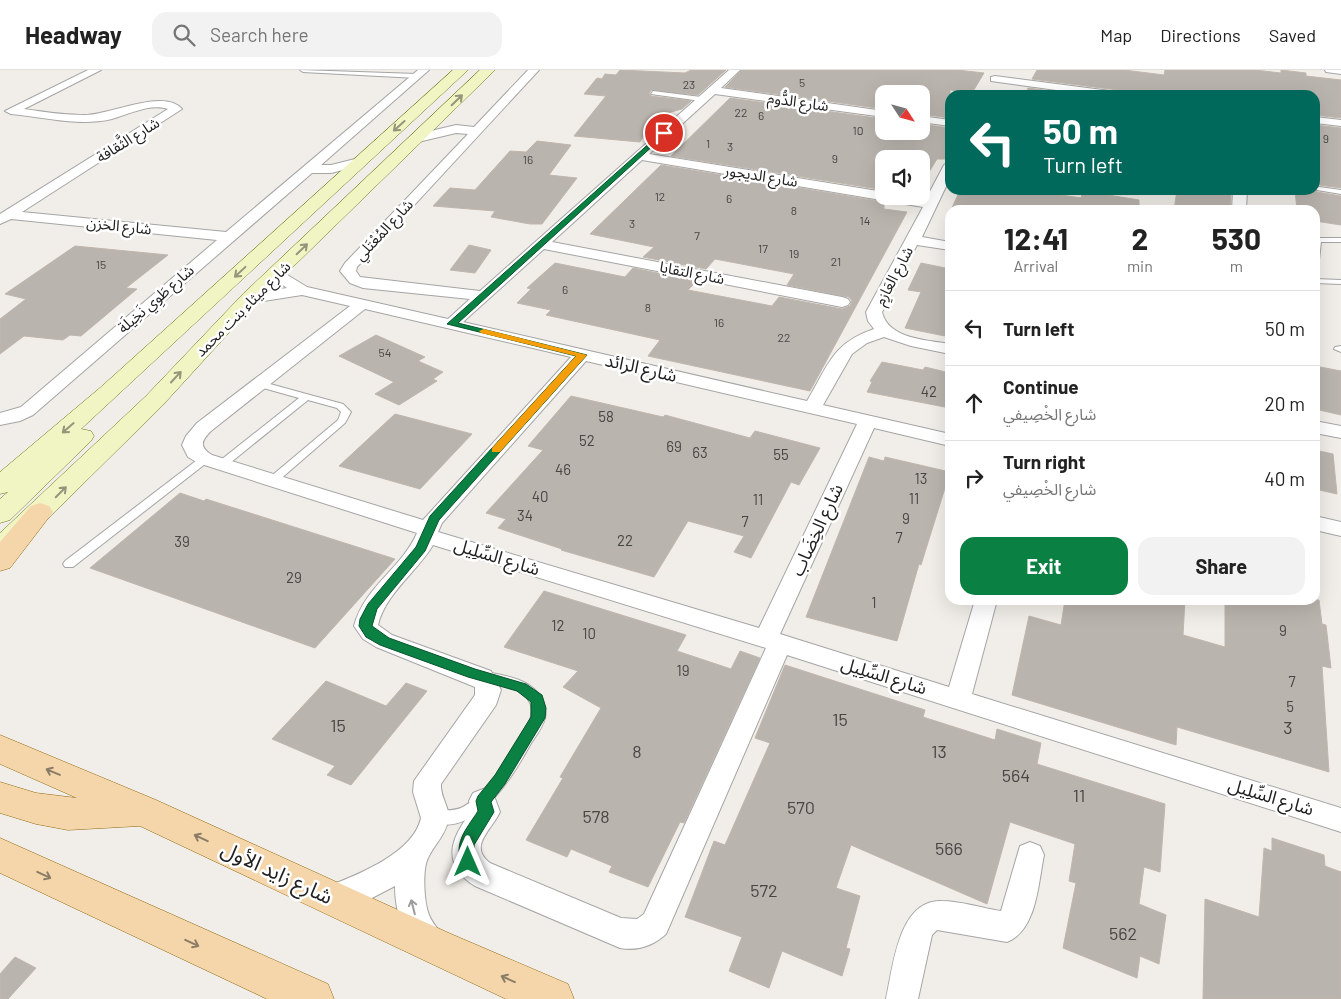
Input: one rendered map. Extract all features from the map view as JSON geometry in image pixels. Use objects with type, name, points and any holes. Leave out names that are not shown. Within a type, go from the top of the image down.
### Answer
[{"type":"main road","name":"شارع ميثاء بنت محمد","points":[[0,486],[109,392],[461,70]]},
{"type":"main road","name":"شارع ميثاء بنت محمد","points":[[0,549],[154,400],[250,298],[488,70]]},
{"type":"main road","points":[[0,514],[57,462],[85,433],[97,419],[109,392]]},
{"type":"main road","points":[[0,561],[40,512]]},
{"type":"main road","points":[[0,728],[12,754]]},
{"type":"main road","name":"شارع زايد الأول","points":[[12,754],[143,811],[437,948],[552,999]]},
{"type":"main road","points":[[0,797],[29,809],[64,814],[143,811]]},
{"type":"main road","points":[[0,855],[313,999]]},
{"type":"street","points":[[5,113],[96,70]]},
{"type":"street","name":"شارع المُعْتَلي","points":[[483,296],[363,282],[355,280],[348,271],[350,266],[534,70]]},
{"type":"street","points":[[452,324],[735,70]]},
{"type":"street","points":[[1330,70],[1341,71]]},
{"type":"street","name":"شارع طَوِي نَخِيلَة","points":[[0,419],[13,417],[26,411],[229,237],[314,169],[420,73]]},
{"type":"street","points":[[995,79],[1080,90]]},
{"type":"street","name":"شارع الدُّوم","points":[[712,90],[875,113]]},
{"type":"street","name":"شارع الثَّقافة","points":[[4,218],[176,109],[171,105],[156,105],[108,116],[86,118],[5,113]]},
{"type":"street","points":[[440,116],[443,122],[456,129]]},
{"type":"street","points":[[930,120],[945,122]]},
{"type":"street","points":[[1320,121],[1341,123]]},
{"type":"street","points":[[418,138],[456,129],[478,131]]},
{"type":"street","name":"شارع الديجور","points":[[638,156],[875,195]]},
{"type":"street","name":"شارع طَوِي نَخِيلَة","points":[[314,169],[359,162]]},
{"type":"street","points":[[314,169],[332,175],[337,182]]},
{"type":"street","name":"شارع العَازِم","points":[[945,175],[914,240],[874,312],[876,322],[885,331],[905,339],[945,348]]},
{"type":"street","name":"شارع الخزن","points":[[4,218],[229,237]]},
{"type":"street","name":"شارع العَازِم","points":[[914,240],[945,245]]},
{"type":"street","name":"شارع التقايا","points":[[542,244],[842,302]]},
{"type":"street","name":"شارع الرائد","points":[[276,274],[284,282],[302,290],[945,439]]},
{"type":"street","name":"شارع الرائد","points":[[250,298],[302,290]]},
{"type":"street","points":[[213,462],[195,453],[192,445],[196,436],[362,304]]},
{"type":"street","points":[[812,408],[845,351],[862,339],[885,331]]},
{"type":"street","points":[[332,899],[375,882],[413,857],[432,827],[435,817],[426,790],[428,781],[487,698],[488,684],[482,678],[384,641],[371,634],[366,626],[366,619],[372,607],[420,548],[434,519],[582,355]]},
{"type":"street","name":"شارع الخِضَاب","points":[[483,801],[486,812],[466,844],[466,853],[472,868],[485,876],[620,933],[640,935],[647,932],[655,924],[773,641],[868,421]]},
{"type":"street","points":[[1320,428],[1341,432]]},
{"type":"street","name":"شارع السِّلِيل","points":[[213,462],[428,532],[1341,820]]},
{"type":"street","points":[[1320,524],[1341,529]]},
{"type":"street","points":[[958,699],[985,605]]},
{"type":"street","points":[[902,999],[918,930],[923,920],[930,916],[941,915],[1007,927],[1015,918],[1030,856]]},
{"type":"street","points":[[413,857],[409,891],[412,908],[426,938],[437,948]]},
{"type":"lane","points":[[302,70],[420,73]]},
{"type":"lane","points":[[653,92],[701,100]]},
{"type":"lane","points":[[1320,188],[1341,192]]},
{"type":"lane","points":[[1320,240],[1341,240]]},
{"type":"lane","points":[[1320,276],[1337,281]]},
{"type":"lane","points":[[1320,281],[1337,281]]},
{"type":"lane","points":[[259,384],[340,406],[346,412],[344,418],[273,480]]},
{"type":"lane","points":[[69,564],[306,397]]},
{"type":"lane","points":[[435,817],[443,819],[461,816],[483,801],[500,780],[535,722],[539,708],[537,699],[522,687],[473,674]]},
{"type":"building","points":[[620,70],[685,73],[691,70],[726,70],[698,95],[651,90],[649,94],[651,96],[691,101],[682,109],[657,116],[640,142],[574,136],[606,96],[584,94],[597,78],[602,79],[605,74],[616,75]]},
{"type":"building","points":[[742,70],[957,70],[984,73],[974,90],[945,90],[945,117],[930,115],[930,85],[875,85],[875,108],[725,87]]},
{"type":"building","points":[[1037,70],[1124,70],[1164,75],[1165,70],[1255,70],[1281,73],[1281,70],[1306,73],[1306,76],[1341,80],[1341,118],[1320,116],[1320,90],[1118,90],[1032,79]]},
{"type":"building","points":[[730,98],[875,118],[875,140],[930,140],[930,125],[945,127],[945,159],[937,159],[930,170],[930,150],[875,150],[875,189],[671,156]]},
{"type":"building","points":[[1320,126],[1341,128],[1341,188],[1320,185]]},
{"type":"building","points":[[537,141],[571,145],[549,175],[577,178],[542,224],[530,224],[491,217],[495,211],[433,206],[450,188],[475,190],[510,151],[526,152]]},
{"type":"building","points":[[661,165],[875,201],[875,205],[884,205],[884,209],[907,212],[810,391],[648,356],[660,340],[546,315],[551,310],[517,303],[531,289],[527,288],[555,263],[625,277],[633,268],[697,281],[688,290],[772,306],[779,297],[842,309],[850,306],[852,301],[849,297],[787,285],[794,274],[715,259],[706,269],[643,257],[654,247],[590,234]]},
{"type":"building","points":[[1320,192],[1341,196],[1341,225],[1320,222],[1320,205],[1296,205],[1296,195],[1320,195]]},
{"type":"building","points":[[958,195],[1061,195],[1081,198],[1082,195],[1108,195],[1139,200],[1139,205],[953,205]]},
{"type":"building","points":[[1176,195],[1231,195],[1230,205],[1175,205]]},
{"type":"building","points":[[469,245],[491,250],[475,273],[450,270]]},
{"type":"building","points":[[75,246],[168,255],[126,288],[137,289],[81,336],[70,335],[63,340],[24,336],[0,354],[0,319],[26,299],[5,294]]},
{"type":"building","points":[[921,263],[945,268],[945,336],[905,328],[921,292],[908,290]]},
{"type":"building","points":[[376,335],[425,357],[418,361],[443,372],[433,379],[437,381],[399,405],[375,394],[394,382],[339,356]]},
{"type":"building","points":[[882,362],[923,370],[925,367],[945,372],[945,407],[867,392],[872,382],[870,381]]},
{"type":"building","points":[[1320,367],[1341,371],[1341,415],[1320,410]]},
{"type":"building","points":[[571,396],[663,417],[665,415],[750,438],[755,431],[820,448],[799,485],[791,482],[751,558],[734,552],[744,536],[688,521],[654,577],[561,550],[498,528],[506,519],[486,513],[543,450],[528,446]]},
{"type":"building","points":[[395,414],[472,434],[420,489],[339,466]]},
{"type":"building","points":[[1320,451],[1333,454],[1337,494],[1320,490]]},
{"type":"building","points":[[869,457],[884,461],[885,457],[945,471],[945,488],[921,565],[919,564],[897,641],[806,617]]},
{"type":"building","points":[[180,493],[204,501],[206,499],[395,559],[315,648],[90,568]]},
{"type":"building","points":[[544,591],[686,635],[677,651],[731,669],[740,651],[760,658],[684,823],[680,822],[648,887],[609,872],[612,866],[571,849],[567,857],[526,840],[563,778],[560,777],[601,708],[563,687],[578,671],[504,647]]},
{"type":"building","points":[[1064,605],[1185,605],[1183,635],[1225,647],[1225,605],[1320,605],[1322,624],[1326,625],[1331,668],[1322,666],[1329,772],[1177,727],[1176,745],[1012,695],[1029,616],[1061,625]]},
{"type":"building","points":[[785,665],[925,710],[923,717],[995,740],[997,729],[1041,743],[1037,764],[1165,804],[1160,872],[1144,867],[1139,904],[1166,915],[1159,964],[1140,956],[1137,978],[1063,948],[1076,883],[1069,881],[1075,844],[1010,822],[987,904],[851,845],[836,888],[860,896],[846,948],[850,949],[842,976],[782,951],[769,988],[729,971],[742,937],[685,917],[714,841],[725,845],[770,743],[755,738]]},
{"type":"building","points":[[326,681],[386,706],[406,683],[427,691],[351,785],[327,775],[335,766],[272,739]]},
{"type":"building","points":[[1272,838],[1324,855],[1325,866],[1341,872],[1341,999],[1203,999],[1205,899],[1259,917],[1264,848],[1272,851]]},
{"type":"building","points":[[15,957],[36,968],[8,999],[0,999],[0,974]]},
{"type":"slow traffic","points":[[484,331],[582,355],[496,450]]},
{"type":"route","points":[[468,862],[466,844],[470,834],[483,819],[486,812],[483,801],[500,780],[538,718],[539,708],[537,699],[532,693],[522,687],[473,674],[384,641],[371,634],[366,626],[366,619],[372,607],[420,548],[434,519],[582,355],[452,324],[664,133]]}]
